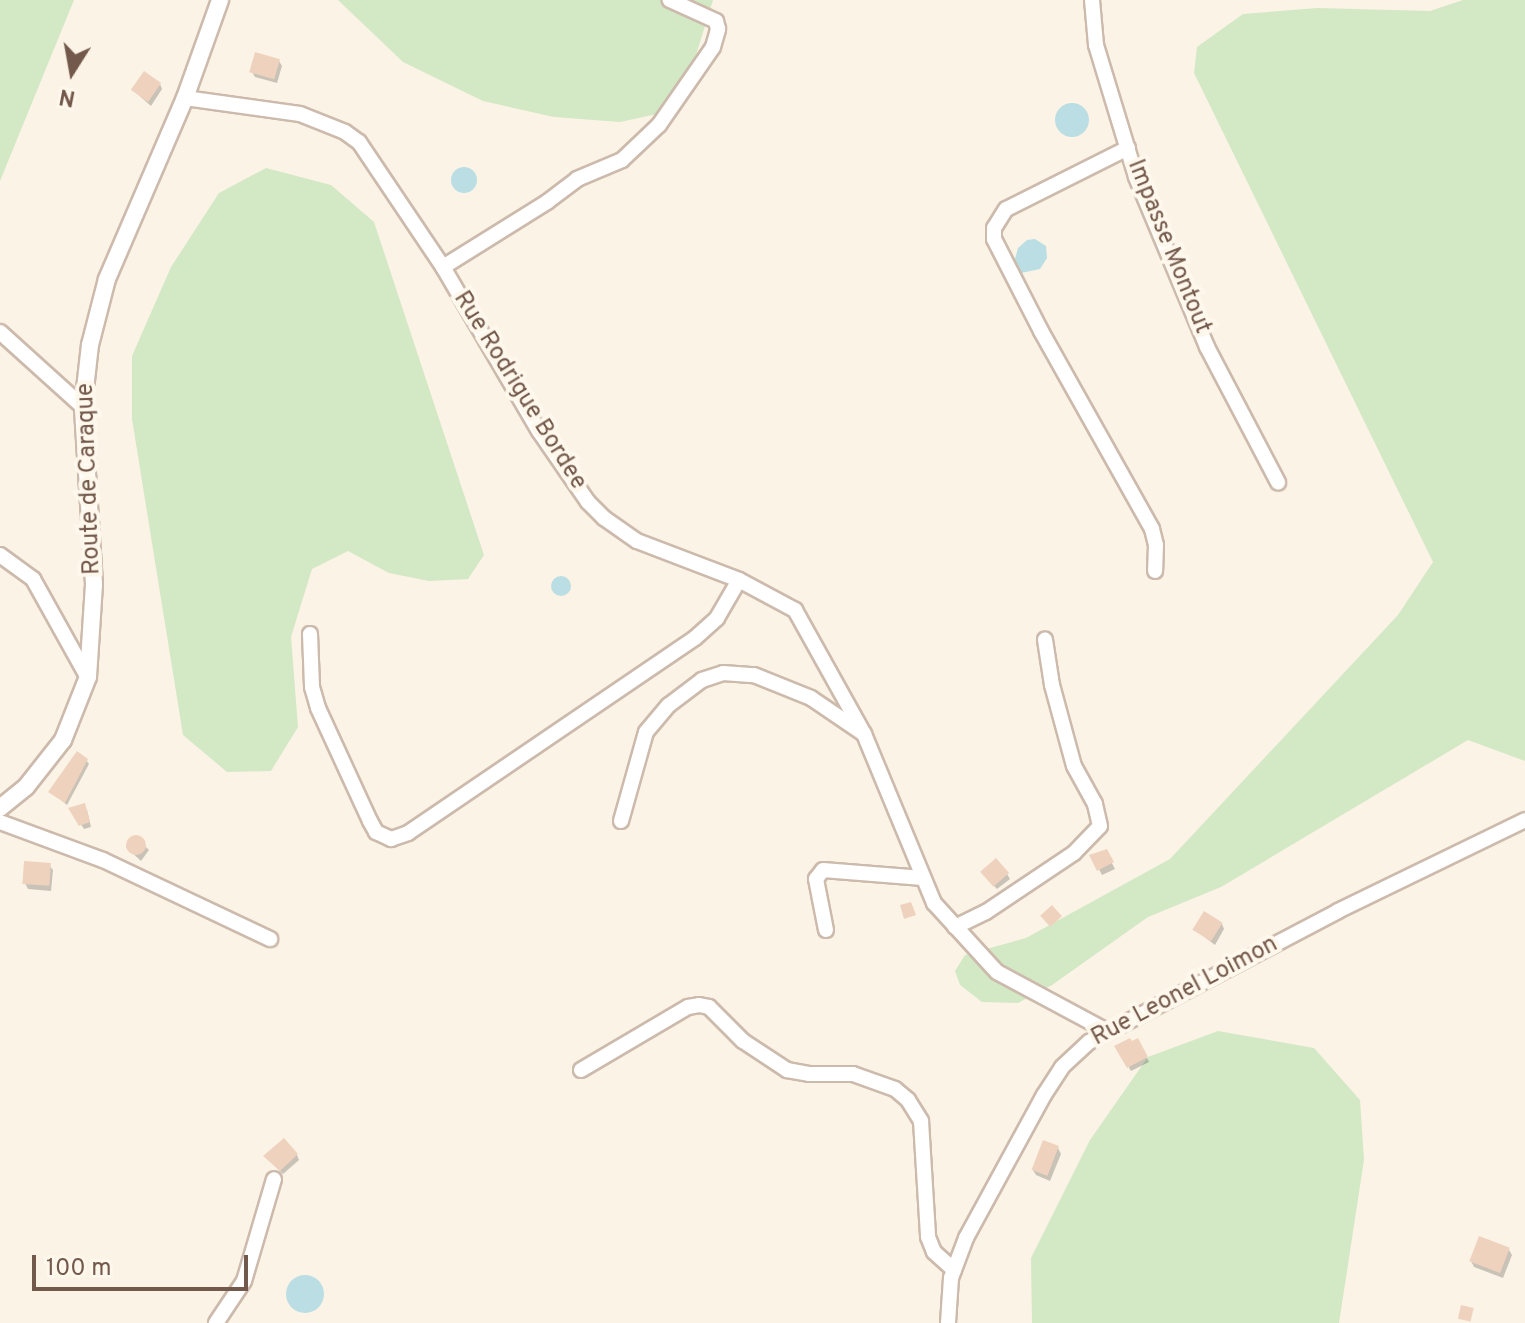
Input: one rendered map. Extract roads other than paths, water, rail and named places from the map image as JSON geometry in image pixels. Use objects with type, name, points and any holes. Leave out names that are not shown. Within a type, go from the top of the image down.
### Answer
[{"type":"street","name":"Route de Caraque","points":[[0,808],[26,787],[63,740],[88,677],[94,584],[83,407],[90,345],[107,279],[185,98],[220,0]]},
{"type":"street","points":[[443,267],[547,202],[577,179],[622,160],[659,125],[713,47],[718,29],[716,21],[670,0]]},
{"type":"street","name":"Impasse Montout","points":[[1092,0],[1096,45],[1136,177],[1207,347],[1278,482]]},
{"type":"street","name":"Rue Rodrigue Bordee","points":[[185,98],[300,114],[345,132],[359,142],[443,267],[539,431],[588,502],[604,518],[637,541],[739,580],[795,610],[864,734],[934,903],[1008,980],[1107,1031]]},
{"type":"street","points":[[1128,148],[1006,209],[994,228],[994,239],[1041,331],[1152,529],[1156,545],[1155,571]]},
{"type":"street","points":[[0,332],[83,407]]},
{"type":"street","points":[[0,555],[33,579],[88,677]]},
{"type":"street","points":[[310,634],[312,687],[318,708],[376,832],[391,839],[408,833],[695,638],[717,618],[739,580]]},
{"type":"street","points":[[955,927],[986,912],[1074,853],[1100,826],[1095,804],[1074,766],[1052,685],[1045,640]]},
{"type":"street","points":[[621,821],[646,732],[669,705],[702,680],[723,673],[754,675],[811,698],[864,734]]},
{"type":"street","name":"Rue Leonel Loimon","points":[[948,1323],[947,1298],[966,1238],[1056,1076],[1089,1042],[1338,911],[1525,820]]},
{"type":"street","points":[[0,822],[103,860],[270,939]]},
{"type":"street","points":[[826,930],[816,879],[823,870],[923,878]]},
{"type":"street","points":[[581,1070],[688,1007],[699,1005],[709,1007],[743,1041],[787,1070],[809,1074],[853,1074],[875,1079],[895,1089],[908,1100],[921,1121],[928,1237],[934,1252],[954,1270]]},
{"type":"street","points":[[216,1323],[244,1281],[274,1179]]},
{"type":"water","points":[[1072,103],[1084,108],[1089,120],[1084,132],[1072,137],[1060,132],[1055,120],[1060,108]]},
{"type":"water","points":[[464,167],[473,171],[477,180],[473,189],[464,193],[455,189],[451,180],[455,171]]},
{"type":"water","points":[[1035,239],[1046,246],[1047,258],[1040,269],[1021,273],[1015,259],[1018,248],[1027,240]]},
{"type":"water","points":[[557,576],[565,576],[571,586],[565,596],[557,596],[551,590],[551,582]]},
{"type":"water","points":[[305,1275],[318,1281],[324,1294],[318,1307],[305,1313],[292,1307],[286,1294],[292,1281]]}]
